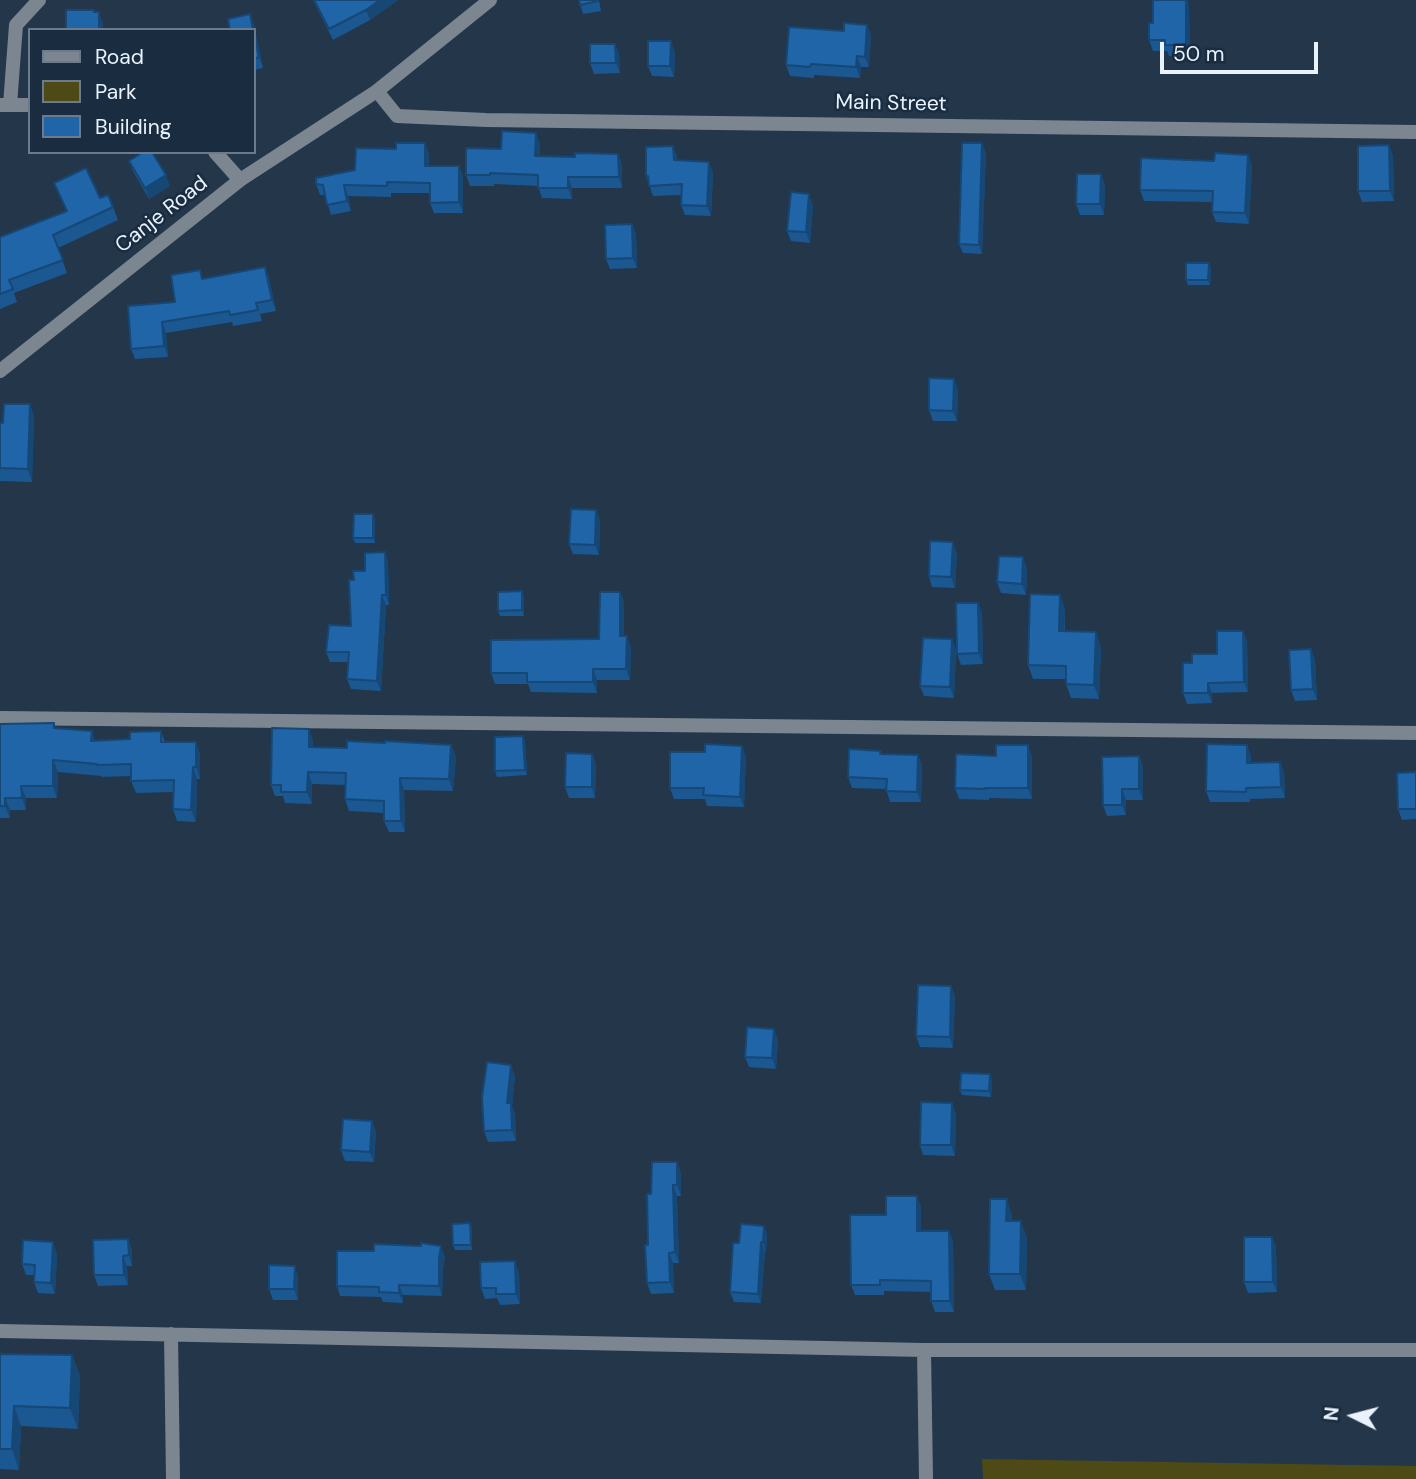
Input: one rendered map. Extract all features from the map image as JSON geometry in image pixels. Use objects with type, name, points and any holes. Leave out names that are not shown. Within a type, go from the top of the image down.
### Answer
[{"type":"street","points":[[28,105],[5,105],[16,25],[39,0]]},
{"type":"street","name":"Canje Road","points":[[0,371],[240,180],[377,91],[490,0]]},
{"type":"street","name":"Main Street","points":[[377,91],[397,116],[486,120],[1416,132]]},
{"type":"street","points":[[217,154],[240,180]]},
{"type":"street","points":[[0,718],[1416,733]]},
{"type":"street","points":[[0,1331],[924,1350],[1416,1350]]},
{"type":"street","points":[[171,1334],[173,1479]]},
{"type":"street","points":[[924,1350],[926,1479]]},
{"type":"green space","points":[[982,1459],[1416,1466],[1416,1479],[983,1479]]},
{"type":"building","points":[[314,0],[380,0],[329,29]]},
{"type":"building","points":[[579,0],[598,0],[598,1],[580,5]]},
{"type":"building","points":[[1153,0],[1186,0],[1186,45],[1165,45],[1165,40],[1149,40],[1149,23],[1153,23]]},
{"type":"building","points":[[66,10],[99,12],[99,28],[66,28]]},
{"type":"building","points":[[250,14],[253,28],[230,28],[228,19]]},
{"type":"building","points":[[844,23],[867,25],[865,57],[857,56],[856,67],[786,65],[789,27],[844,31]]},
{"type":"building","points":[[648,41],[671,41],[670,66],[648,66]]},
{"type":"building","points":[[590,44],[615,44],[616,63],[590,63]]},
{"type":"building","points":[[502,131],[536,133],[535,156],[618,154],[619,177],[568,177],[568,188],[538,188],[538,175],[466,175],[466,148],[501,149]]},
{"type":"building","points":[[396,143],[425,143],[425,166],[459,166],[459,202],[430,203],[430,183],[387,182],[387,186],[344,185],[347,201],[327,205],[323,185],[316,184],[316,178],[355,170],[356,148],[396,149]]},
{"type":"building","points":[[962,143],[982,143],[979,245],[959,244]]},
{"type":"building","points":[[1389,145],[1390,191],[1358,191],[1358,146]]},
{"type":"building","points":[[673,146],[674,160],[709,162],[707,206],[681,205],[682,184],[649,186],[646,176],[646,147]]},
{"type":"building","points":[[1215,153],[1248,155],[1245,213],[1212,212],[1213,191],[1140,190],[1141,158],[1214,161]]},
{"type":"building","points":[[140,154],[153,154],[166,175],[145,188],[129,161]]},
{"type":"building","points":[[86,168],[100,198],[108,195],[113,207],[53,235],[63,260],[9,280],[13,289],[0,294],[0,237],[67,211],[54,183]]},
{"type":"building","points":[[1077,174],[1101,174],[1100,204],[1076,204]]},
{"type":"building","points":[[791,192],[809,194],[806,232],[787,231]]},
{"type":"building","points":[[632,224],[633,258],[606,259],[605,225]]},
{"type":"building","points":[[1186,263],[1209,263],[1208,280],[1186,280]]},
{"type":"building","points":[[265,267],[272,300],[256,303],[258,310],[230,315],[229,311],[162,322],[164,346],[131,349],[128,306],[175,302],[171,275],[200,270],[202,279]]},
{"type":"building","points":[[929,378],[954,379],[953,411],[929,410]]},
{"type":"building","points":[[4,404],[30,404],[28,469],[0,468],[0,423],[3,423]]},
{"type":"building","points":[[571,509],[596,510],[595,545],[569,544]]},
{"type":"building","points":[[354,514],[373,514],[373,538],[353,538]]},
{"type":"building","points":[[930,541],[953,542],[951,577],[929,576]]},
{"type":"building","points":[[385,552],[386,595],[382,595],[377,681],[347,679],[349,652],[326,652],[329,625],[351,626],[349,580],[354,580],[353,571],[365,571],[365,553]]},
{"type":"building","points":[[999,556],[1023,557],[1022,584],[997,582]]},
{"type":"building","points":[[522,591],[522,610],[498,611],[498,592]]},
{"type":"building","points":[[600,592],[620,592],[620,636],[627,636],[626,669],[593,669],[593,682],[527,682],[527,673],[491,673],[491,640],[599,639]]},
{"type":"building","points":[[1030,594],[1060,595],[1059,631],[1096,632],[1094,685],[1066,684],[1066,666],[1028,665]]},
{"type":"building","points":[[956,603],[978,603],[979,653],[957,654]]},
{"type":"building","points":[[1217,631],[1243,631],[1244,682],[1208,683],[1208,693],[1183,693],[1183,663],[1192,663],[1192,654],[1217,654]]},
{"type":"building","points":[[923,638],[952,639],[950,687],[920,686]]},
{"type":"building","points":[[1311,649],[1313,689],[1291,690],[1289,650]]},
{"type":"building","points":[[54,723],[54,728],[92,731],[91,741],[130,739],[130,732],[161,731],[161,742],[196,742],[191,810],[173,809],[174,780],[131,781],[131,764],[97,765],[53,760],[53,786],[21,786],[22,798],[5,798],[5,806],[0,806],[0,724]]},
{"type":"building","points":[[272,728],[309,729],[309,747],[347,748],[347,741],[451,745],[449,779],[400,778],[401,821],[384,821],[384,801],[345,799],[346,773],[308,772],[307,792],[281,792],[281,785],[271,785]]},
{"type":"building","points":[[523,736],[525,770],[495,771],[495,737]]},
{"type":"building","points":[[705,744],[742,746],[740,797],[703,795],[704,788],[670,788],[670,752],[705,752]]},
{"type":"building","points":[[1207,744],[1247,745],[1247,763],[1280,762],[1281,787],[1246,788],[1246,792],[1206,791]]},
{"type":"building","points":[[996,745],[1028,745],[1028,788],[955,788],[956,754],[996,756]]},
{"type":"building","points":[[849,749],[881,751],[880,754],[918,755],[917,792],[886,791],[887,779],[848,777]]},
{"type":"building","points":[[566,753],[592,754],[592,787],[565,787]]},
{"type":"building","points":[[1139,756],[1139,789],[1122,789],[1122,805],[1103,805],[1102,757]]},
{"type":"building","points":[[1416,772],[1416,809],[1398,809],[1397,773]]},
{"type":"building","points":[[918,985],[951,986],[950,1037],[916,1036]]},
{"type":"building","points":[[747,1027],[774,1029],[772,1058],[745,1057]]},
{"type":"building","points":[[487,1062],[511,1065],[507,1103],[511,1103],[512,1130],[484,1131],[482,1097]]},
{"type":"building","points":[[961,1073],[990,1074],[989,1091],[960,1090]]},
{"type":"building","points":[[921,1102],[952,1103],[951,1145],[920,1145]]},
{"type":"building","points":[[343,1119],[372,1121],[370,1152],[341,1150]]},
{"type":"building","points":[[652,1162],[677,1162],[677,1185],[673,1185],[675,1252],[669,1253],[670,1282],[647,1283],[647,1194],[651,1194]]},
{"type":"building","points":[[886,1196],[917,1196],[917,1231],[949,1231],[950,1301],[931,1301],[931,1281],[880,1280],[880,1285],[851,1285],[850,1215],[886,1215]]},
{"type":"building","points":[[990,1199],[1007,1199],[1006,1221],[1021,1221],[1020,1274],[989,1274]]},
{"type":"building","points":[[470,1223],[471,1245],[453,1245],[452,1224]]},
{"type":"building","points":[[741,1224],[764,1226],[758,1294],[730,1292],[733,1243],[739,1243]]},
{"type":"building","points":[[1244,1237],[1272,1237],[1273,1282],[1244,1282]]},
{"type":"building","points":[[128,1239],[129,1255],[123,1256],[124,1275],[94,1275],[93,1240]]},
{"type":"building","points":[[23,1240],[53,1242],[51,1283],[34,1282],[35,1265],[22,1264]]},
{"type":"building","points":[[421,1243],[441,1246],[439,1286],[399,1285],[399,1293],[379,1292],[379,1287],[337,1286],[337,1251],[374,1251],[374,1244],[421,1246]]},
{"type":"building","points":[[515,1261],[516,1294],[496,1294],[496,1288],[481,1288],[480,1262]]},
{"type":"building","points":[[269,1265],[295,1266],[294,1289],[269,1289]]},
{"type":"building","points":[[0,1354],[72,1355],[70,1408],[14,1406],[12,1449],[0,1449]]}]
